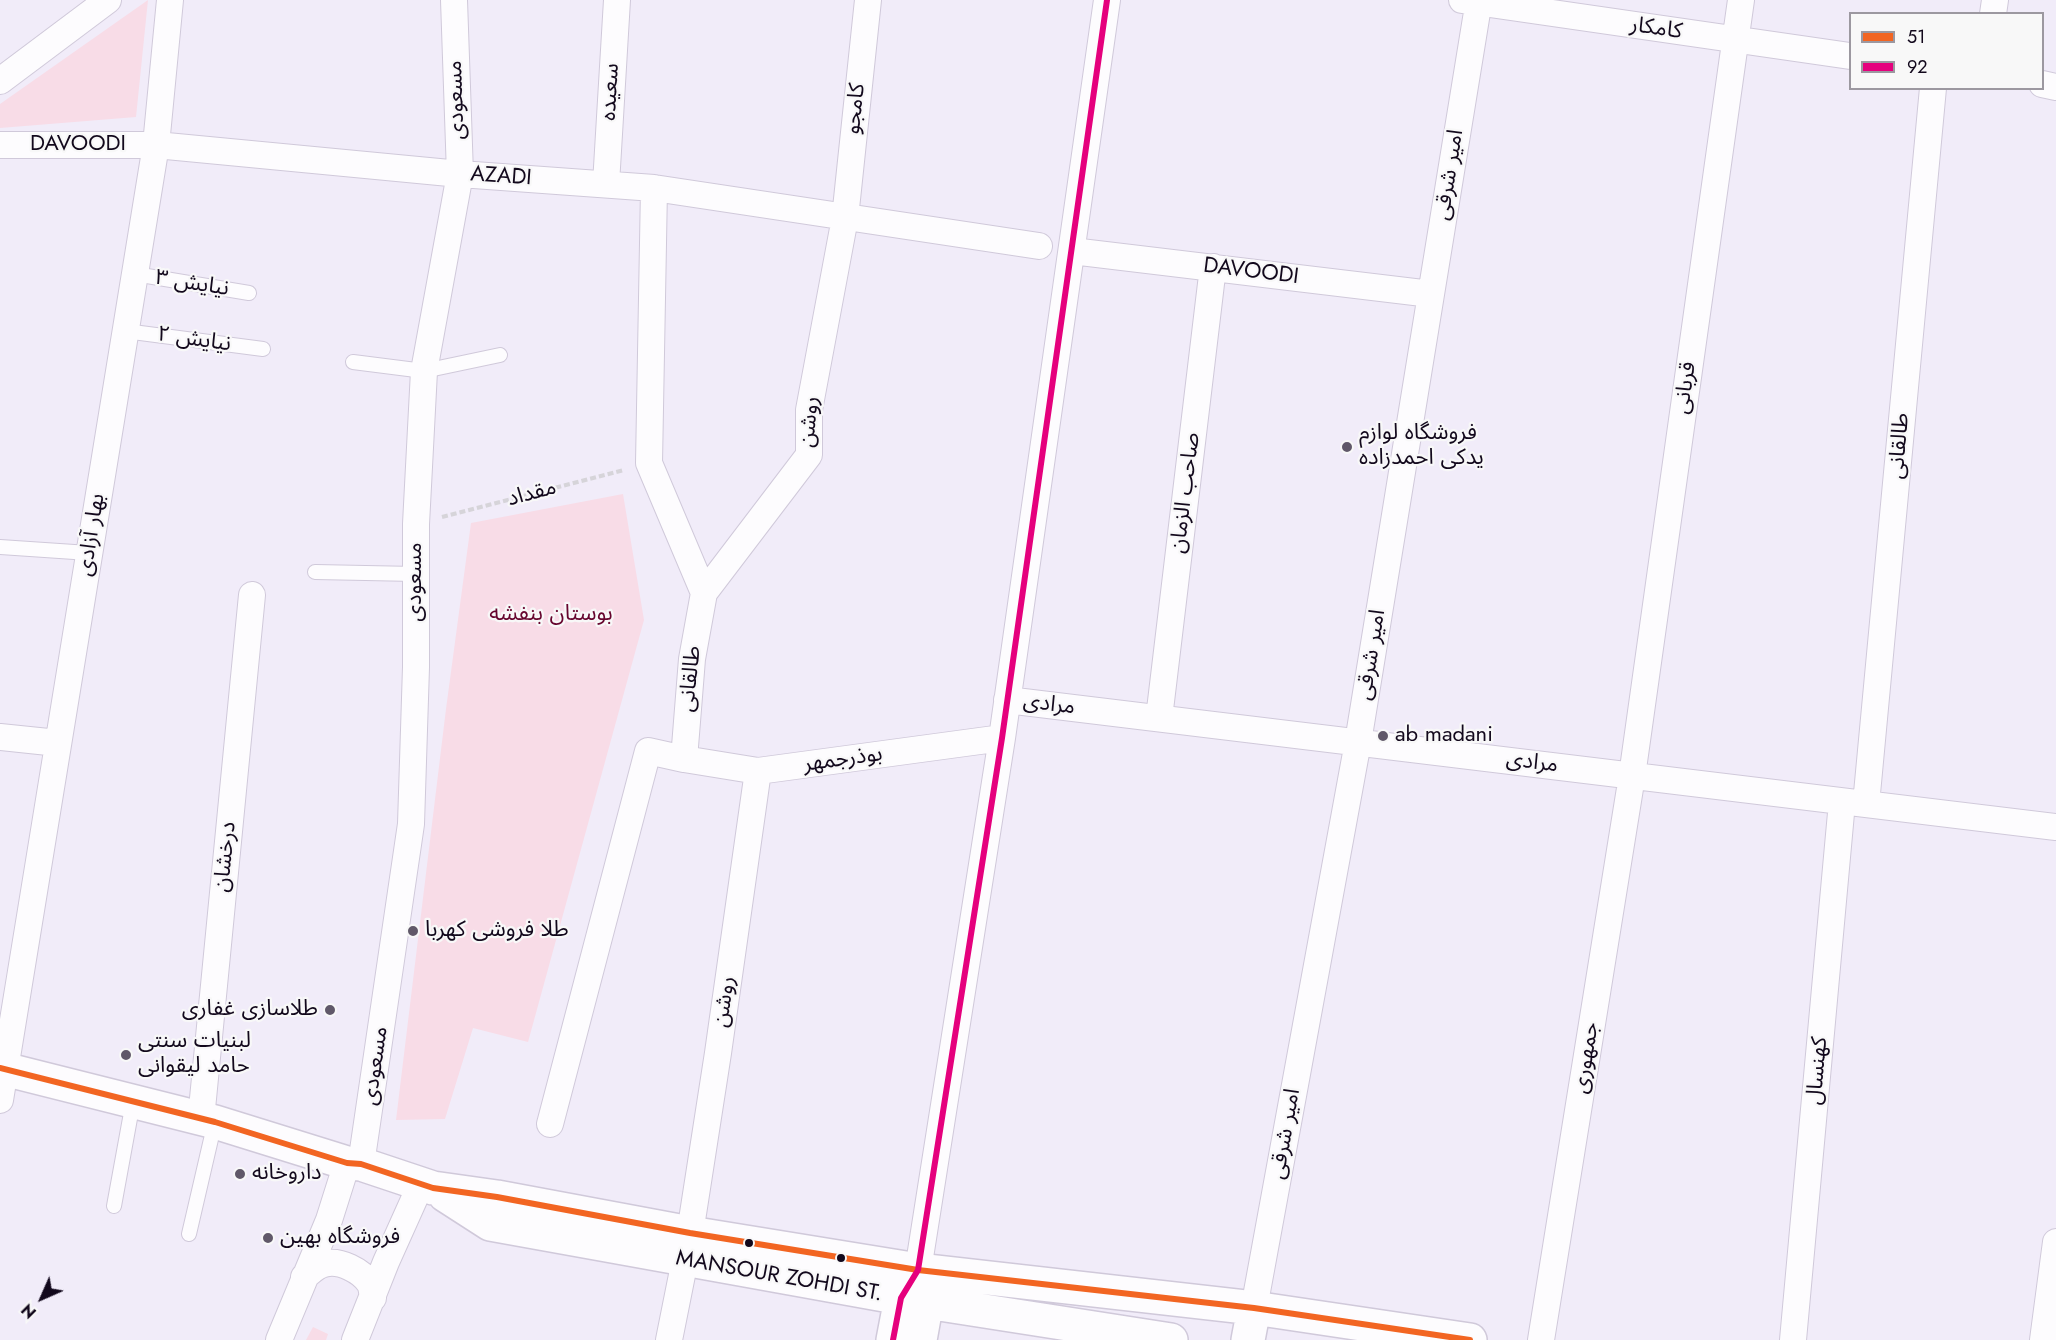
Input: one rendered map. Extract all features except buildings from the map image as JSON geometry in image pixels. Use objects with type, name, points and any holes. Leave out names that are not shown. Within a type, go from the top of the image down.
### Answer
[{"type":"main road","name":"MANSOUR ZOHDI ST.","points":[[2,1079],[133,1102],[208,1121],[427,1186],[497,1197],[914,1300],[1171,1340]]},
{"type":"main road","name":"MANSOUR ZOHDI ST.","points":[[688,1246],[1254,1308],[1470,1340]]},
{"type":"main road","points":[[918,1270],[914,1300],[920,1340]]},
{"type":"main road","points":[[893,1340],[914,1300]]},
{"type":"main road","points":[[1248,1340],[1254,1308]]},
{"type":"street","points":[[0,81],[108,0]]},
{"type":"street","name":"بهار آزادی","points":[[2,1079],[156,145],[170,0]]},
{"type":"street","name":"مسعودی","points":[[279,1340],[354,1164],[411,824],[416,668],[416,524],[424,371],[460,174],[454,0]]},
{"type":"street","name":"سعیده","points":[[606,184],[617,0]]},
{"type":"street","name":"کامجو","points":[[845,218],[868,0]]},
{"type":"street","points":[[918,1270],[1002,738],[1107,0]]},
{"type":"street","name":"قربانی","points":[[1632,776],[1741,0]]},
{"type":"street","name":"کامکار","points":[[1473,1],[1735,41],[1849,56]]},
{"type":"street","name":"امیر شرقی","points":[[1254,1308],[1358,742],[1431,294],[1473,1]]},
{"type":"street","name":"طالقانی","points":[[1854,803],[1933,90]]},
{"type":"street","name":"DAVOODI","points":[[0,145],[156,145]]},
{"type":"street","name":"AZADI","points":[[156,145],[460,174],[654,188],[845,218]]},
{"type":"street","points":[[654,188],[649,464],[704,593]]},
{"type":"street","points":[[845,218],[1039,246]]},
{"type":"street","name":"روشن","points":[[704,593],[809,456],[809,410],[845,218]]},
{"type":"street","name":"DAVOODI","points":[[1072,251],[1431,294]]},
{"type":"street","name":"صاحب الزمان","points":[[1159,718],[1213,267]]},
{"type":"street","name":"طالقانی","points":[[684,759],[692,659],[704,593]]},
{"type":"street","name":"درخشان","points":[[208,1121],[252,595]]},
{"type":"street","name":"مرادی","points":[[1007,700],[2056,827]]},
{"type":"street","points":[[0,737],[58,743]]},
{"type":"street","name":"بوذرجمهر","points":[[684,759],[758,771],[1002,738]]},
{"type":"street","points":[[550,1124],[648,751],[684,759]]},
{"type":"street","name":"روشن","points":[[669,1340],[688,1246],[717,1065],[758,771]]},
{"type":"street","name":"جمهوری","points":[[1541,1340],[1632,776]]},
{"type":"street","name":"کهنسال","points":[[1793,1340],[1854,803]]},
{"type":"street","points":[[363,1324],[386,1262],[427,1186]]},
{"type":"street","points":[[2043,1340],[2056,1242]]},
{"type":"street","points":[[304,1277],[327,1263],[343,1265],[361,1272],[371,1285],[363,1324]]},
{"type":"lane","name":"نیایش ۳","points":[[135,274],[249,293]]},
{"type":"lane","name":"نیایش ۲","points":[[125,331],[263,349]]},
{"type":"lane","points":[[353,362],[424,371],[500,355]]},
{"type":"lane","points":[[0,547],[89,553]]},
{"type":"lane","points":[[315,572],[416,574]]},
{"type":"lane","points":[[114,1206],[133,1102]]},
{"type":"lane","points":[[189,1234],[208,1121]]},
{"type":"path","name":"مقداد","points":[[416,524],[649,464]]},
{"type":"green space","points":[[148,0],[136,117],[0,128],[0,104]]},
{"type":"green space","name":"بوستان بنفشه","points":[[623,494],[644,620],[528,1042],[473,1028],[445,1119],[396,1120],[471,523]]},
{"type":"green space","points":[[313,1327],[328,1334],[326,1340],[306,1340]]},
{"type":"transit line","name":"92","points":[[893,1340],[901,1298],[918,1270],[1002,738],[1107,0]]},
{"type":"transit line","name":"51","points":[[0,1068],[215,1122],[347,1163],[361,1164],[433,1188],[918,1270],[1254,1308],[1470,1340]]},
{"type":"place","name":"فروشگاه لوازم یدکی احمدزاده","points":[[1347,447]]},
{"type":"place","name":"ab madani","points":[[1383,736]]},
{"type":"place","name":"طلا فروشی کهربا","points":[[413,931]]},
{"type":"place","name":"طلاسازی غفاری","points":[[330,1010]]},
{"type":"place","name":"لبنیات سنتی حامد لیقوانی","points":[[126,1055]]},
{"type":"place","name":"داروخانه","points":[[240,1174]]},
{"type":"place","name":"فروشگاه بهین","points":[[268,1238]]}]
